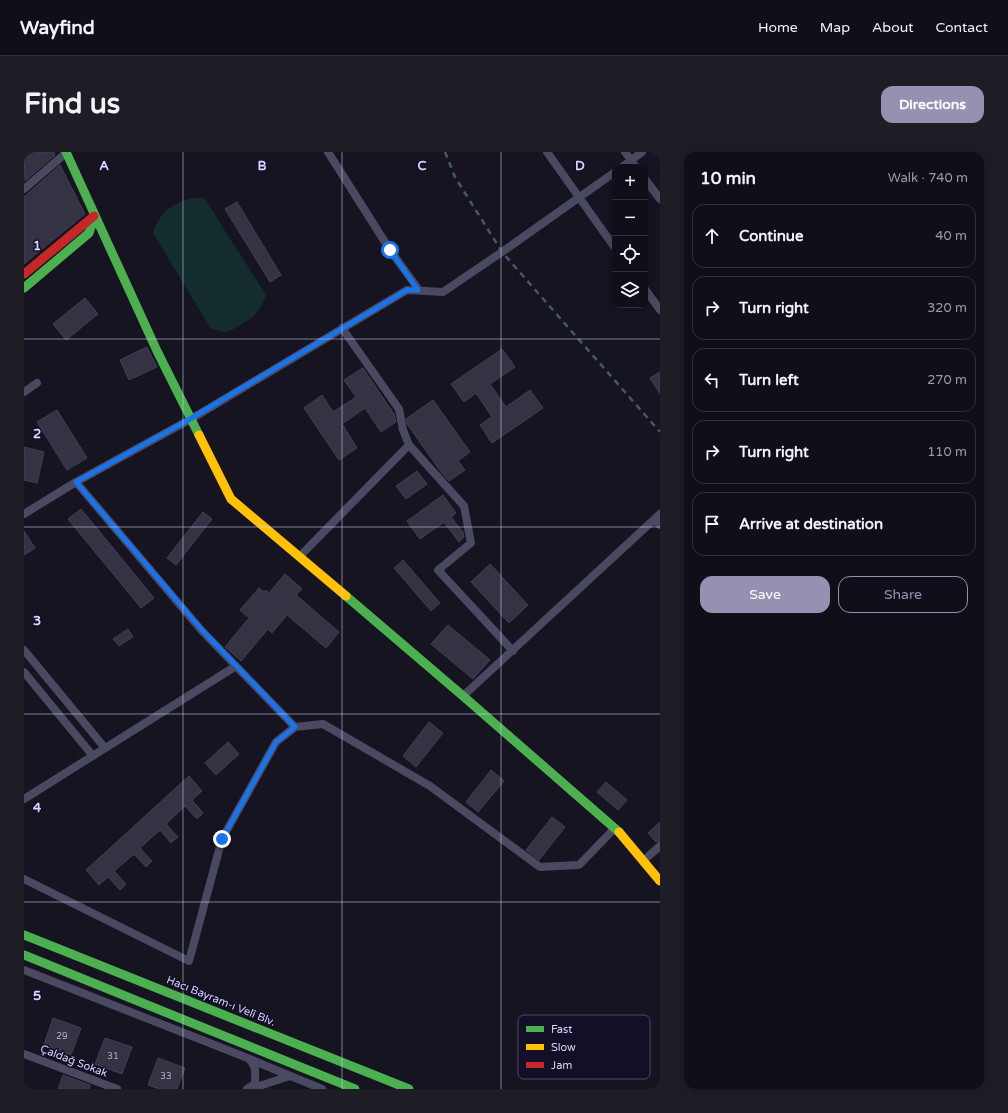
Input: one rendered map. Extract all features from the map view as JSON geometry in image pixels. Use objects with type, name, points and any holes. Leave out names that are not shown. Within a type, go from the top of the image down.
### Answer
[{"type":"main road","points":[[66,152],[157,351],[231,499],[463,696],[615,828],[660,881]]},
{"type":"main road","points":[[24,274],[95,215]]},
{"type":"main road","points":[[24,288],[89,233],[95,215]]},
{"type":"main road","name":"Hacı Bayram-ı Velî Blv.","points":[[24,935],[409,1089]]},
{"type":"main road","points":[[24,955],[355,1089]]},
{"type":"street","points":[[24,189],[66,152]]},
{"type":"street","points":[[328,152],[390,250],[418,290]]},
{"type":"street","points":[[547,152],[612,244]]},
{"type":"street","points":[[625,152],[634,164],[642,152]]},
{"type":"street","points":[[24,514],[76,482],[190,419],[407,290],[443,292],[580,199],[612,174]]},
{"type":"street","points":[[648,183],[660,199]]},
{"type":"street","points":[[648,293],[660,309]]},
{"type":"street","points":[[342,328],[400,410],[403,430],[409,445],[464,506],[471,543],[438,570],[513,650]]},
{"type":"street","points":[[24,392],[37,383]]},
{"type":"street","points":[[299,557],[409,445]]},
{"type":"street","points":[[76,482],[202,630],[295,727]]},
{"type":"street","points":[[463,696],[658,520]]},
{"type":"street","points":[[24,650],[105,748]]},
{"type":"street","points":[[24,799],[236,666]]},
{"type":"street","points":[[24,672],[93,756]]},
{"type":"street","points":[[24,879],[189,962],[222,839],[276,742],[295,727],[323,724],[430,786],[540,867],[579,865],[615,828]]},
{"type":"street","points":[[643,861],[660,846]]},
{"type":"street","points":[[24,970],[248,1058],[322,1089]]},
{"type":"street","name":"Çaldağ Sokak","points":[[24,1054],[117,1089]]},
{"type":"street","points":[[248,1058],[254,1063],[256,1069],[255,1084]]},
{"type":"street","points":[[247,1089],[255,1084],[259,1086],[290,1076]]},
{"type":"green space","points":[[200,197],[205,199],[266,295],[262,305],[253,317],[234,329],[225,332],[211,329],[153,233],[160,218],[170,208],[192,198]]},
{"type":"building","points":[[24,152],[54,152],[55,155],[25,181]]},
{"type":"building","points":[[60,165],[85,214],[24,264],[24,197]]},
{"type":"building","points":[[237,202],[281,275],[270,282],[225,209]]},
{"type":"building","points":[[85,298],[98,314],[66,340],[53,324]]},
{"type":"building","points":[[147,347],[157,367],[129,380],[120,360]]},
{"type":"building","points":[[502,349],[515,367],[490,384],[506,407],[530,390],[543,408],[492,443],[480,425],[492,417],[476,393],[464,402],[451,384]]},
{"type":"building","points":[[363,368],[394,414],[396,422],[381,432],[365,408],[342,424],[357,448],[339,460],[304,408],[322,395],[333,412],[356,397],[344,380]]},
{"type":"building","points":[[660,372],[660,394],[650,378]]},
{"type":"building","points":[[433,400],[470,452],[458,461],[465,470],[449,481],[407,424],[406,419]]},
{"type":"building","points":[[57,410],[87,458],[67,470],[37,422]]},
{"type":"building","points":[[24,447],[44,452],[37,483],[24,480]]},
{"type":"building","points":[[417,471],[427,484],[406,499],[396,486]]},
{"type":"building","points":[[443,495],[456,513],[451,517],[463,532],[464,537],[459,542],[444,522],[420,539],[407,521]]},
{"type":"building","points":[[81,509],[154,598],[141,608],[68,519]]},
{"type":"building","points":[[203,512],[212,519],[176,565],[167,558]]},
{"type":"building","points":[[24,531],[35,548],[24,555]]},
{"type":"building","points":[[403,560],[440,603],[431,611],[394,568]]},
{"type":"building","points":[[490,564],[528,605],[509,623],[471,582]]},
{"type":"building","points":[[285,574],[302,589],[296,595],[339,632],[326,648],[287,615],[272,633],[268,629],[241,661],[225,647],[249,618],[240,610],[259,588],[264,592],[266,590],[269,593]]},
{"type":"building","points":[[448,625],[490,660],[473,679],[431,644]]},
{"type":"building","points":[[128,629],[133,637],[119,646],[113,639]]},
{"type":"building","points":[[429,722],[443,733],[416,767],[403,756]]},
{"type":"building","points":[[228,742],[239,754],[216,775],[205,763]]},
{"type":"building","points":[[491,770],[504,781],[478,812],[466,802]]},
{"type":"building","points":[[189,776],[202,791],[192,800],[203,813],[197,819],[185,806],[166,824],[178,837],[171,843],[160,830],[140,848],[152,861],[146,867],[134,854],[114,871],[126,884],[120,890],[108,877],[99,885],[86,870]]},
{"type":"building","points":[[606,782],[627,800],[618,810],[597,792]]},
{"type":"building","points":[[552,817],[565,827],[539,860],[526,850]]},
{"type":"building","points":[[660,822],[660,841],[656,842],[648,833]]},
{"type":"building","points":[[53,1018],[81,1028],[71,1055],[44,1045]]},
{"type":"building","points":[[105,1038],[132,1047],[122,1074],[95,1064]]},
{"type":"building","points":[[158,1058],[185,1068],[177,1089],[160,1089],[148,1085]]},
{"type":"building","points":[[63,1075],[90,1085],[89,1089],[58,1089]]},
{"type":"railway","points":[[445,152],[455,177],[502,252],[660,432]]},
{"type":"traffic: fast","points":[[66,152],[157,351],[199,435]]},
{"type":"traffic: fast","points":[[24,288],[89,233],[95,215]]},
{"type":"traffic: fast","points":[[346,596],[619,832]]},
{"type":"traffic: fast","points":[[24,935],[409,1089]]},
{"type":"traffic: fast","points":[[24,955],[355,1089]]},
{"type":"traffic: slow","points":[[199,435],[231,499],[346,596]]},
{"type":"traffic: slow","points":[[619,832],[660,881]]},
{"type":"traffic: jam","points":[[24,274],[94,216]]},
{"type":"route","points":[[222,839],[276,742],[295,727],[202,630],[76,482],[190,419],[407,290],[418,290],[390,250]]}]
